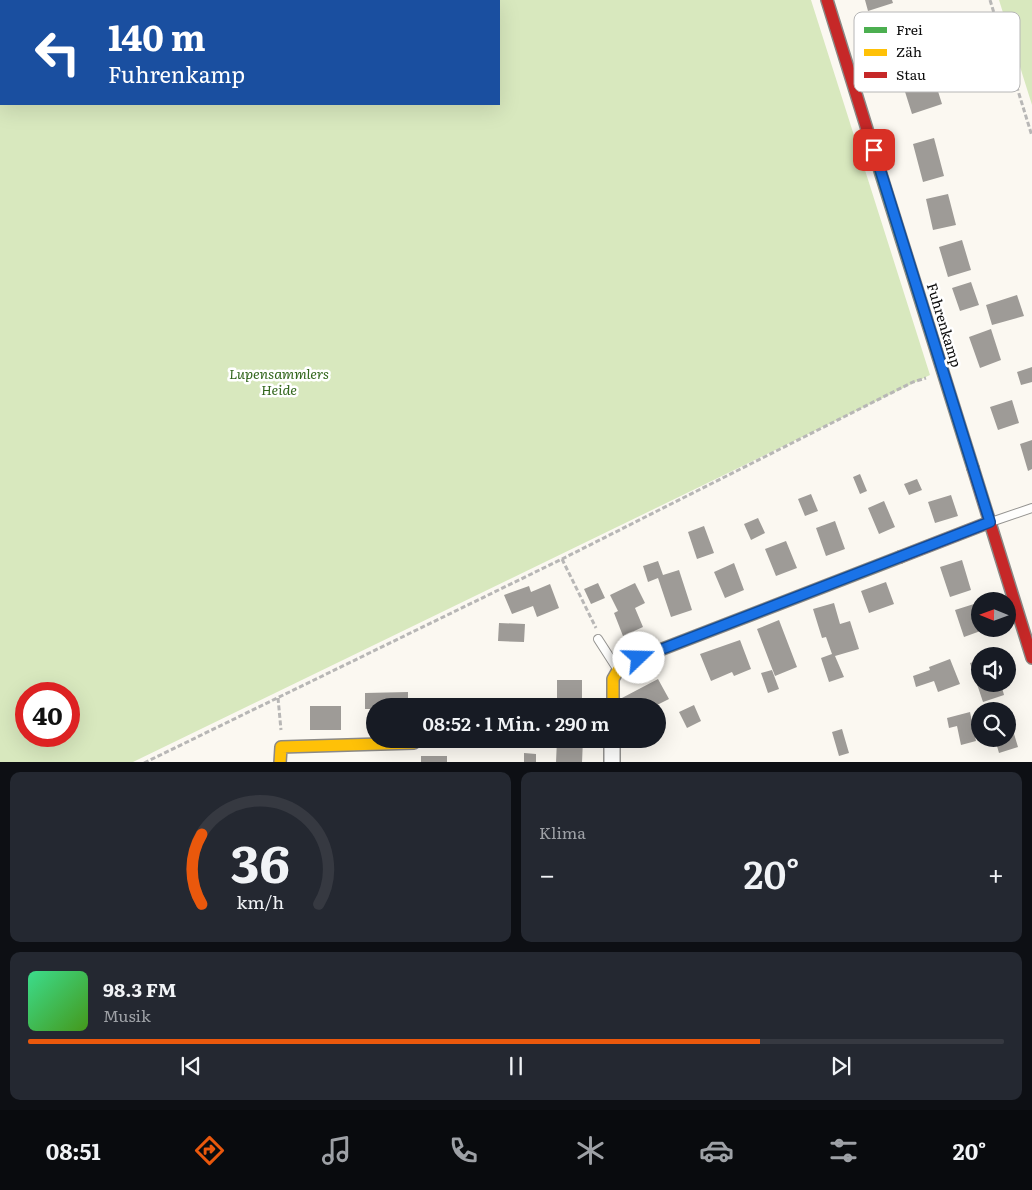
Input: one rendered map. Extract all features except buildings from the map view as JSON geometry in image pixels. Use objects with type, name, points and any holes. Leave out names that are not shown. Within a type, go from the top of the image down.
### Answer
[{"type":"street","name":"Fuhrenkamp","points":[[827,0],[854,87]]},
{"type":"street","name":"Fuhrenkamp","points":[[856,92],[1032,658]]},
{"type":"street","points":[[612,698],[613,680],[621,665],[990,522]]},
{"type":"street","points":[[280,762],[281,747],[366,744]]},
{"type":"street","points":[[612,748],[612,762]]},
{"type":"lane","points":[[990,522],[1032,508]]},
{"type":"lane","points":[[598,639],[618,670]]},
{"type":"path","points":[[990,0],[994,12]]},
{"type":"path","points":[[1018,92],[1032,136]]},
{"type":"path","points":[[144,762],[562,559],[913,382],[943,374]]},
{"type":"path","points":[[562,559],[596,627],[598,639]]},
{"type":"path","points":[[278,698],[281,747]]},
{"type":"green space","name":"Lupensammlers Heide","points":[[500,0],[811,0],[930,375],[133,762],[0,762],[0,105],[500,105]]},
{"type":"green space","points":[[999,0],[1032,0],[1032,105],[1020,67],[1020,12],[1003,12]]},
{"type":"traffic: fast","points":[[875,155],[973,468]]},
{"type":"traffic: slow","points":[[613,698],[613,679],[621,665],[900,557]]},
{"type":"traffic: slow","points":[[280,762],[281,747],[366,744]]},
{"type":"traffic: jam","points":[[827,0],[854,87]]},
{"type":"traffic: jam","points":[[855,92],[875,155]]},
{"type":"traffic: jam","points":[[973,468],[1032,658]]},
{"type":"traffic: jam","points":[[900,557],[990,522]]},
{"type":"route","points":[[639,658],[990,522],[874,150]]}]
